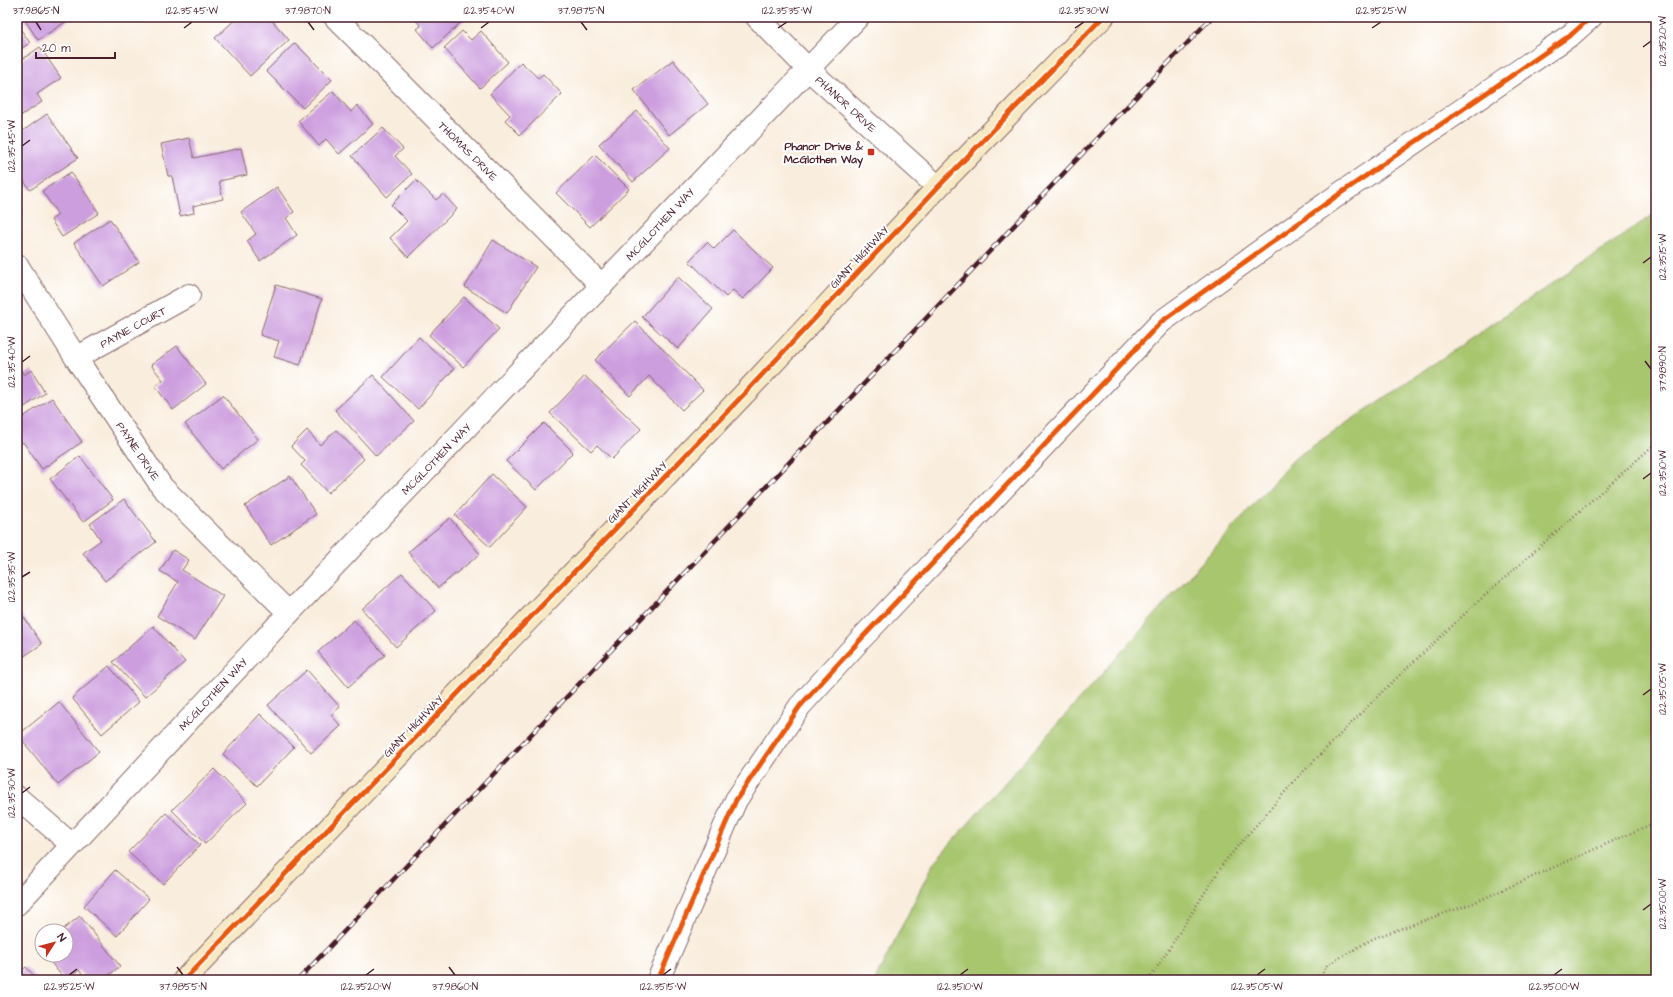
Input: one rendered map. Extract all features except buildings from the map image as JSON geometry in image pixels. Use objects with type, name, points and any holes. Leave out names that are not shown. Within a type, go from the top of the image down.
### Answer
[{"type":"street","name":"THOMAS DRIVE","points":[[335,17],[602,286]]},
{"type":"street","name":"PHANOR DRIVE","points":[[757,17],[807,68],[938,188]]},
{"type":"street","name":"MCGLOTHEN WAY","points":[[17,904],[289,613],[602,286],[807,68],[858,17]]},
{"type":"street","name":"GIANT HIGHWAY","points":[[184,980],[740,399],[938,188],[1103,17]]},
{"type":"street","points":[[658,980],[736,800],[800,706],[860,640],[1161,322],[1338,195],[1572,34],[1591,17]]},
{"type":"street","name":"PAYNE DRIVE","points":[[17,265],[76,358],[162,487],[289,613]]},
{"type":"street","name":"PAYNE COURT","points":[[76,358],[189,295]]},
{"type":"street","points":[[17,797],[72,845]]},
{"type":"path","points":[[1149,980],[1224,861],[1297,778],[1385,689],[1473,606],[1656,443]]},
{"type":"path","points":[[1319,980],[1328,965],[1374,938],[1471,904],[1656,822]]},
{"type":"green space","points":[[1656,213],[1656,980],[875,980],[934,862],[1295,458]]},
{"type":"railway","points":[[298,980],[1212,17]]},
{"type":"cycle path","points":[[184,980],[745,393],[938,187],[1103,17]]},
{"type":"cycle path","points":[[658,980],[736,800],[800,706],[860,640],[1161,322],[1338,195],[1572,34],[1591,17]]},
{"type":"place","name":"Phanor Drive & McGlothen Way","points":[[871,152]]}]
